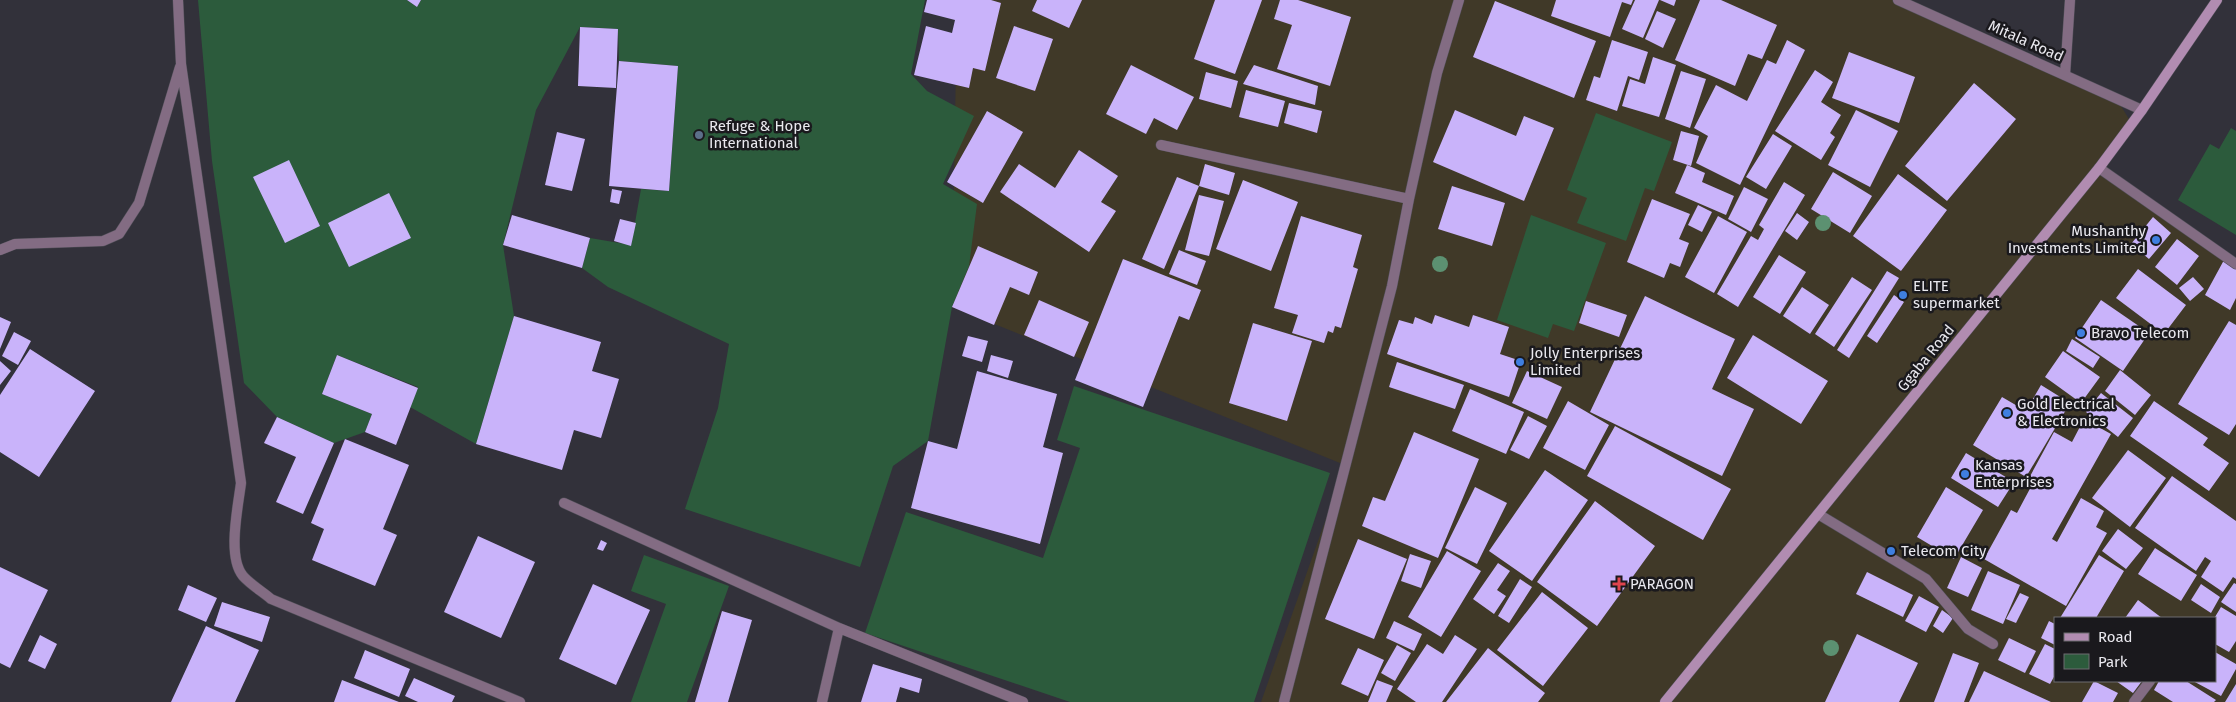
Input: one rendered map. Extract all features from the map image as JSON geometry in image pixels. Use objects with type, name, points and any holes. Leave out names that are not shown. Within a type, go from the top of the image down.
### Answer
[{"type":"main road","name":"Ggaba Road","points":[[1665,702],[2099,168],[2142,110],[2217,0]]},
{"type":"street","points":[[178,0],[181,64],[241,483],[235,523],[236,556],[242,576],[271,599],[520,702]]},
{"type":"street","points":[[1284,702],[1392,286],[1437,73],[1459,0]]},
{"type":"street","name":"Mitala Road","points":[[1898,0],[2142,110]]},
{"type":"street","points":[[2065,75],[2070,0]]},
{"type":"street","points":[[0,250],[15,244],[103,241],[119,234],[139,203],[181,64]]},
{"type":"street","points":[[1161,145],[1409,199]]},
{"type":"street","points":[[2099,168],[2236,264]]},
{"type":"street","points":[[564,503],[839,628],[1023,702]]},
{"type":"street","points":[[1818,514],[1926,579],[1968,628],[1993,644]]},
{"type":"street","points":[[822,702],[839,628]]},
{"type":"street","points":[[2134,702],[2149,682]]},
{"type":"shaded area","points":[[957,0],[1898,0],[2116,98],[2132,124],[2099,168],[2236,264],[2236,702],[1261,702],[1345,465],[952,307]]},
{"type":"green space","points":[[198,0],[407,0],[417,7],[421,0],[925,0],[911,74],[927,91],[974,116],[943,184],[977,204],[969,266],[952,307],[928,441],[893,466],[860,567],[685,509],[718,408],[729,344],[608,287],[582,268],[590,238],[631,245],[641,189],[669,191],[678,66],[619,61],[618,29],[580,27],[536,110],[503,245],[514,316],[476,444],[410,407],[418,387],[337,355],[322,394],[372,414],[365,432],[334,443],[277,417],[244,383],[212,161]]},
{"type":"green space","points":[[1596,113],[1672,142],[1654,191],[1645,188],[1626,241],[1577,223],[1587,198],[1567,190]]},
{"type":"green space","points":[[2231,128],[2236,131],[2236,235],[2178,200],[2210,144],[2219,149]]},
{"type":"green space","points":[[1531,215],[1606,243],[1574,331],[1553,324],[1548,338],[1497,320]]},
{"type":"green space","points":[[1074,386],[1330,473],[1254,702],[1070,702],[865,633],[906,512],[1043,558],[1080,448],[1057,440]]},
{"type":"green space","points":[[644,555],[729,586],[687,702],[631,702],[666,604],[631,591]]},
{"type":"building","points":[[407,0],[421,0],[417,7]]},
{"type":"building","points":[[927,0],[991,0],[1001,3],[985,71],[973,68],[969,88],[914,75],[926,26],[952,33],[955,20],[924,12]]},
{"type":"building","points":[[1037,0],[1082,0],[1069,28],[1032,11]]},
{"type":"building","points":[[1215,0],[1262,0],[1235,74],[1194,59]]},
{"type":"building","points":[[1280,0],[1298,0],[1351,17],[1330,86],[1277,69],[1292,25],[1274,19]]},
{"type":"building","points":[[1556,0],[1633,0],[1631,5],[1622,2],[1610,37],[1551,16]]},
{"type":"building","points":[[1635,0],[1659,0],[1643,38],[1622,29]]},
{"type":"building","points":[[1660,0],[1676,0],[1674,6]]},
{"type":"building","points":[[1700,0],[1721,0],[1777,25],[1762,59],[1748,54],[1735,86],[1675,60]]},
{"type":"building","points":[[1495,1],[1596,41],[1574,98],[1473,57]]},
{"type":"building","points":[[1657,11],[1676,19],[1663,48],[1645,39]]},
{"type":"building","points":[[1014,26],[1053,39],[1035,91],[996,78]]},
{"type":"building","points":[[580,27],[618,29],[616,88],[578,86]]},
{"type":"building","points":[[1612,40],[1648,52],[1639,80],[1628,76],[1617,111],[1586,100],[1594,76],[1600,78]]},
{"type":"building","points":[[1787,40],[1805,50],[1740,185],[1696,163],[1708,136],[1694,128],[1716,85],[1747,101],[1767,60],[1776,64]]},
{"type":"building","points":[[1849,52],[1915,77],[1899,123],[1832,98]]},
{"type":"building","points":[[1653,57],[1676,65],[1659,117],[1622,106],[1630,79],[1645,84]]},
{"type":"building","points":[[619,61],[678,66],[669,191],[609,186]]},
{"type":"building","points":[[1131,65],[1194,97],[1177,130],[1154,118],[1146,134],[1106,114]]},
{"type":"building","points":[[1254,65],[1318,86],[1315,105],[1243,84]]},
{"type":"building","points":[[1815,70],[1833,82],[1821,102],[1841,115],[1830,133],[1835,137],[1821,160],[1775,131]]},
{"type":"building","points":[[1681,71],[1706,79],[1690,128],[1665,119]]},
{"type":"building","points":[[1206,72],[1238,81],[1231,108],[1199,99]]},
{"type":"building","points":[[1974,83],[2016,119],[1947,201],[1905,166]]},
{"type":"building","points":[[1246,90],[1285,101],[1278,127],[1239,117]]},
{"type":"building","points":[[1289,103],[1322,111],[1317,133],[1284,123]]},
{"type":"building","points":[[1455,110],[1516,136],[1524,116],[1554,128],[1524,201],[1433,162]]},
{"type":"building","points":[[1856,110],[1898,131],[1870,187],[1828,165]]},
{"type":"building","points":[[987,111],[1023,132],[983,203],[947,182]]},
{"type":"building","points":[[1681,131],[1699,136],[1691,166],[1673,160]]},
{"type":"building","points":[[557,132],[585,139],[572,191],[545,185]]},
{"type":"building","points":[[1773,134],[1792,146],[1766,189],[1746,177]]},
{"type":"building","points":[[1079,150],[1118,176],[1101,202],[1116,211],[1089,252],[1000,192],[1019,164],[1055,188]]},
{"type":"building","points":[[289,160],[320,226],[285,243],[253,177]]},
{"type":"building","points":[[1205,164],[1235,173],[1229,195],[1199,186]]},
{"type":"building","points":[[1687,165],[1705,173],[1702,182],[1734,196],[1726,215],[1675,193]]},
{"type":"building","points":[[1833,172],[1872,196],[1850,233],[1811,209]]},
{"type":"building","points":[[1898,174],[1947,210],[1901,271],[1853,236]]},
{"type":"building","points":[[1177,177],[1199,186],[1164,269],[1142,259]]},
{"type":"building","points":[[1243,180],[1298,202],[1271,271],[1216,249]]},
{"type":"building","points":[[1784,182],[1805,195],[1738,307],[1717,294],[1751,236],[1758,240],[1764,229],[1759,225]]},
{"type":"building","points":[[1452,186],[1505,203],[1492,246],[1438,229]]},
{"type":"building","points":[[1744,187],[1768,199],[1751,232],[1728,219]]},
{"type":"building","points":[[612,189],[622,191],[619,204],[610,202]]},
{"type":"building","points":[[389,193],[411,238],[349,267],[328,223]]},
{"type":"building","points":[[1199,195],[1224,201],[1209,256],[1185,250]]},
{"type":"building","points":[[1652,199],[1690,214],[1679,239],[1689,243],[1680,267],[1670,263],[1664,278],[1627,262]]},
{"type":"building","points":[[1698,205],[1712,212],[1702,232],[1688,225]]},
{"type":"building","points":[[1797,213],[1809,222],[1797,240],[1785,231]]},
{"type":"building","points":[[512,215],[590,238],[582,268],[503,245]]},
{"type":"building","points":[[1301,216],[1362,235],[1353,267],[1358,269],[1341,328],[1335,326],[1333,333],[1328,331],[1324,343],[1292,333],[1298,315],[1274,308]]},
{"type":"building","points":[[1718,216],[1747,232],[1714,293],[1685,277]]},
{"type":"building","points":[[2153,217],[2171,233],[2149,259],[2131,244]]},
{"type":"building","points":[[620,219],[636,223],[631,246],[614,241]]},
{"type":"building","points":[[2177,239],[2199,256],[2177,285],[2155,267]]},
{"type":"building","points":[[978,246],[1038,272],[1029,295],[1010,287],[994,325],[952,307]]},
{"type":"building","points":[[1179,250],[1206,261],[1197,285],[1169,274]]},
{"type":"building","points":[[1779,255],[1806,272],[1780,314],[1753,297]]},
{"type":"building","points":[[1123,259],[1201,290],[1189,320],[1179,316],[1143,407],[1075,380]]},
{"type":"building","points":[[2224,260],[2236,267],[2236,298],[2230,310],[2205,295]]},
{"type":"building","points":[[2138,269],[2186,305],[2164,334],[2116,298]]},
{"type":"building","points":[[1887,271],[1899,278],[1849,358],[1837,350]]},
{"type":"building","points":[[1852,277],[1872,290],[1834,347],[1815,334]]},
{"type":"building","points":[[2193,277],[2204,289],[2190,301],[2179,288]]},
{"type":"building","points":[[1802,287],[1829,305],[1810,334],[1783,316]]},
{"type":"building","points":[[1894,295],[1904,302],[1877,343],[1867,336]]},
{"type":"building","points":[[1645,296],[1735,339],[1712,389],[1754,409],[1722,476],[1590,412]]},
{"type":"building","points":[[1039,300],[1089,322],[1074,357],[1024,335]]},
{"type":"building","points":[[2101,300],[2149,333],[2123,371],[2075,338]]},
{"type":"building","points":[[1586,301],[1627,315],[1619,337],[1579,323]]},
{"type":"building","points":[[1435,315],[1469,327],[1473,315],[1509,327],[1500,354],[1521,361],[1509,397],[1387,354],[1399,320],[1413,324],[1415,317],[1432,324]]},
{"type":"building","points":[[514,316],[601,342],[592,371],[619,379],[601,438],[574,430],[562,470],[476,444]]},
{"type":"building","points":[[0,317],[11,322],[0,349]]},
{"type":"building","points":[[2229,321],[2236,325],[2236,424],[2229,435],[2178,404]]},
{"type":"building","points":[[1253,323],[1312,341],[1287,421],[1229,403]]},
{"type":"building","points":[[14,332],[31,341],[18,365],[2,356]]},
{"type":"building","points":[[1753,335],[1828,381],[1801,424],[1727,378]]},
{"type":"building","points":[[968,336],[988,341],[982,362],[962,356]]},
{"type":"building","points":[[2072,339],[2100,357],[2093,368],[2066,351]]},
{"type":"building","points":[[30,349],[95,391],[39,477],[0,452],[0,395]]},
{"type":"building","points":[[2063,351],[2100,377],[2081,403],[2045,377]]},
{"type":"building","points":[[337,355],[418,388],[396,445],[365,432],[372,414],[322,394]]},
{"type":"building","points":[[991,355],[1013,361],[1008,378],[987,371]]},
{"type":"building","points":[[0,361],[11,371],[0,385]]},
{"type":"building","points":[[1397,362],[1464,385],[1455,409],[1389,387]]},
{"type":"building","points":[[2120,370],[2151,395],[2135,415],[2105,391]]},
{"type":"building","points":[[977,371],[1057,394],[1043,447],[1063,453],[1040,544],[911,508],[928,441],[957,449]]},
{"type":"building","points":[[1527,371],[1562,387],[1547,419],[1512,403]]},
{"type":"building","points":[[2041,385],[2070,403],[2026,477],[1973,445],[2002,397],[2026,411]]},
{"type":"building","points":[[1470,389],[1524,412],[1506,454],[1452,431]]},
{"type":"building","points":[[2101,393],[2133,418],[2118,437],[2086,412]]},
{"type":"building","points":[[1568,401],[1609,425],[1585,470],[1543,448]]},
{"type":"building","points":[[2154,401],[2208,438],[2203,445],[2229,463],[2209,491],[2130,436]]},
{"type":"building","points":[[1528,416],[1547,426],[1529,459],[1510,450]]},
{"type":"building","points":[[277,417],[334,443],[303,514],[276,502],[296,457],[264,443]]},
{"type":"building","points":[[2084,419],[2111,434],[2052,539],[2057,542],[2081,498],[2104,511],[2096,527],[2107,533],[2066,606],[1984,559],[2011,510],[2017,513],[2033,483],[2028,480],[2054,432],[2072,442]]},
{"type":"building","points":[[1615,426],[1731,489],[1703,540],[1587,476]]},
{"type":"building","points":[[1414,432],[1479,459],[1438,558],[1362,526],[1373,497],[1385,501]]},
{"type":"building","points":[[345,439],[409,465],[383,529],[397,535],[375,586],[312,560],[324,529],[311,523]]},
{"type":"building","points":[[2128,450],[2166,478],[2130,527],[2092,498]]},
{"type":"building","points":[[1966,453],[2014,482],[1998,507],[1951,478]]},
{"type":"building","points":[[1545,470],[1588,500],[1532,581],[1489,551]]},
{"type":"building","points":[[2172,476],[2236,521],[2236,579],[2233,577],[2223,592],[2201,577],[2211,561],[2205,557],[2196,571],[2135,528]]},
{"type":"building","points":[[1475,487],[1507,503],[1477,564],[1445,548]]},
{"type":"building","points":[[1946,487],[1983,510],[1954,559],[1917,537]]},
{"type":"building","points":[[1595,501],[1655,546],[1597,626],[1537,582]]},
{"type":"building","points":[[2118,529],[2143,548],[2126,569],[2102,551]]},
{"type":"building","points":[[478,536],[535,562],[501,638],[444,612]]},
{"type":"building","points":[[1358,539],[1407,559],[1374,639],[1325,619]]},
{"type":"building","points":[[601,540],[607,543],[603,551],[597,549]]},
{"type":"building","points":[[2155,548],[2197,575],[2181,601],[2138,574]]},
{"type":"building","points":[[1447,551],[1481,571],[1441,637],[1408,617]]},
{"type":"building","points":[[1410,554],[1431,561],[1421,588],[1401,581]]},
{"type":"building","points":[[2099,555],[2124,571],[2097,617],[2061,617]]},
{"type":"building","points":[[1961,557],[1982,568],[1968,597],[1947,588]]},
{"type":"building","points":[[1498,563],[1510,571],[1497,590],[1506,596],[1494,614],[1473,599]]},
{"type":"building","points":[[0,567],[48,590],[10,668],[0,663]]},
{"type":"building","points":[[1988,571],[2020,585],[2003,624],[1971,610]]},
{"type":"building","points":[[1867,572],[1913,595],[1903,617],[1856,594]]},
{"type":"building","points":[[1520,579],[1532,587],[1509,623],[1498,616]]},
{"type":"building","points":[[2234,583],[2236,584],[2236,612],[2221,602]]},
{"type":"building","points":[[593,584],[650,610],[616,685],[559,659]]},
{"type":"building","points":[[2201,584],[2220,597],[2211,613],[2191,600]]},
{"type":"building","points":[[188,585],[217,598],[206,622],[178,610]]},
{"type":"building","points":[[1542,592],[1588,628],[1543,686],[1497,650]]},
{"type":"building","points":[[2020,593],[2029,597],[2016,623],[2006,619]]},
{"type":"building","points":[[1919,596],[1939,607],[1926,632],[1905,621]]},
{"type":"building","points":[[2138,600],[2161,617],[2126,617]]},
{"type":"building","points":[[222,602],[270,617],[262,642],[214,626]]},
{"type":"building","points":[[2221,607],[2236,616],[2236,641],[2229,652],[2216,645],[2215,617]]},
{"type":"building","points":[[1942,610],[1953,618],[1943,633],[1933,626]]},
{"type":"building","points":[[722,611],[752,620],[728,702],[695,702]]},
{"type":"building","points":[[1394,621],[1422,634],[1414,651],[1386,638]]},
{"type":"building","points":[[2049,621],[2054,624],[2054,644],[2041,638]]},
{"type":"building","points":[[206,626],[259,650],[235,702],[171,702]]},
{"type":"building","points":[[1857,634],[1918,663],[1899,702],[1825,702]]},
{"type":"building","points":[[40,635],[57,644],[45,669],[28,661]]},
{"type":"building","points":[[1455,635],[1477,649],[1442,702],[1416,702],[1397,689],[1427,644],[1443,654]]},
{"type":"building","points":[[2009,638],[2036,651],[2025,673],[1998,660]]},
{"type":"building","points":[[2045,644],[2054,648],[2054,677],[2050,684],[2029,674]]},
{"type":"building","points":[[1397,645],[1411,653],[1395,681],[1381,673]]},
{"type":"building","points":[[1358,648],[1384,660],[1368,696],[1341,684]]},
{"type":"building","points":[[1488,648],[1545,693],[1538,702],[1446,702]]},
{"type":"building","points":[[365,650],[410,669],[399,697],[354,678]]},
{"type":"building","points":[[1953,653],[1979,663],[1964,702],[1934,702]]},
{"type":"building","points":[[2216,653],[2236,664],[2236,669],[2221,696],[2195,682],[2216,682]]},
{"type":"building","points":[[873,664],[922,679],[919,693],[900,687],[896,702],[861,702]]},
{"type":"building","points":[[1984,671],[2051,702],[1969,702]]},
{"type":"building","points":[[414,678],[455,696],[452,702],[418,702],[405,696]]},
{"type":"building","points":[[342,680],[399,702],[334,702]]},
{"type":"building","points":[[1377,680],[1393,686],[1386,702],[1368,702]]},
{"type":"building","points":[[2093,682],[2118,693],[2113,702],[2082,702]]},
{"type":"building","points":[[2117,682],[2141,682],[2133,693]]},
{"type":"building","points":[[2158,682],[2188,682],[2216,700],[2214,702],[2173,702],[2154,690]]},
{"type":"building","points":[[2236,684],[2236,702],[2225,702]]},
{"type":"place","name":"Refuge & Hope International","points":[[699,135]]},
{"type":"place","name":"Mushanthy Investments Limited","points":[[2156,240]]},
{"type":"place","name":"ELITE supermarket","points":[[1903,295]]},
{"type":"place","name":"Bravo Telecom","points":[[2081,333]]},
{"type":"place","name":"Jolly Enterprises Limited","points":[[1520,362]]},
{"type":"place","name":"Gold Electrical & Electronics","points":[[2007,413]]},
{"type":"place","name":"Kansas Enterprises","points":[[1965,474]]},
{"type":"place","name":"Telecom City","points":[[1891,551]]},
{"type":"place","name":"PARAGON","points":[[1619,584]]}]
